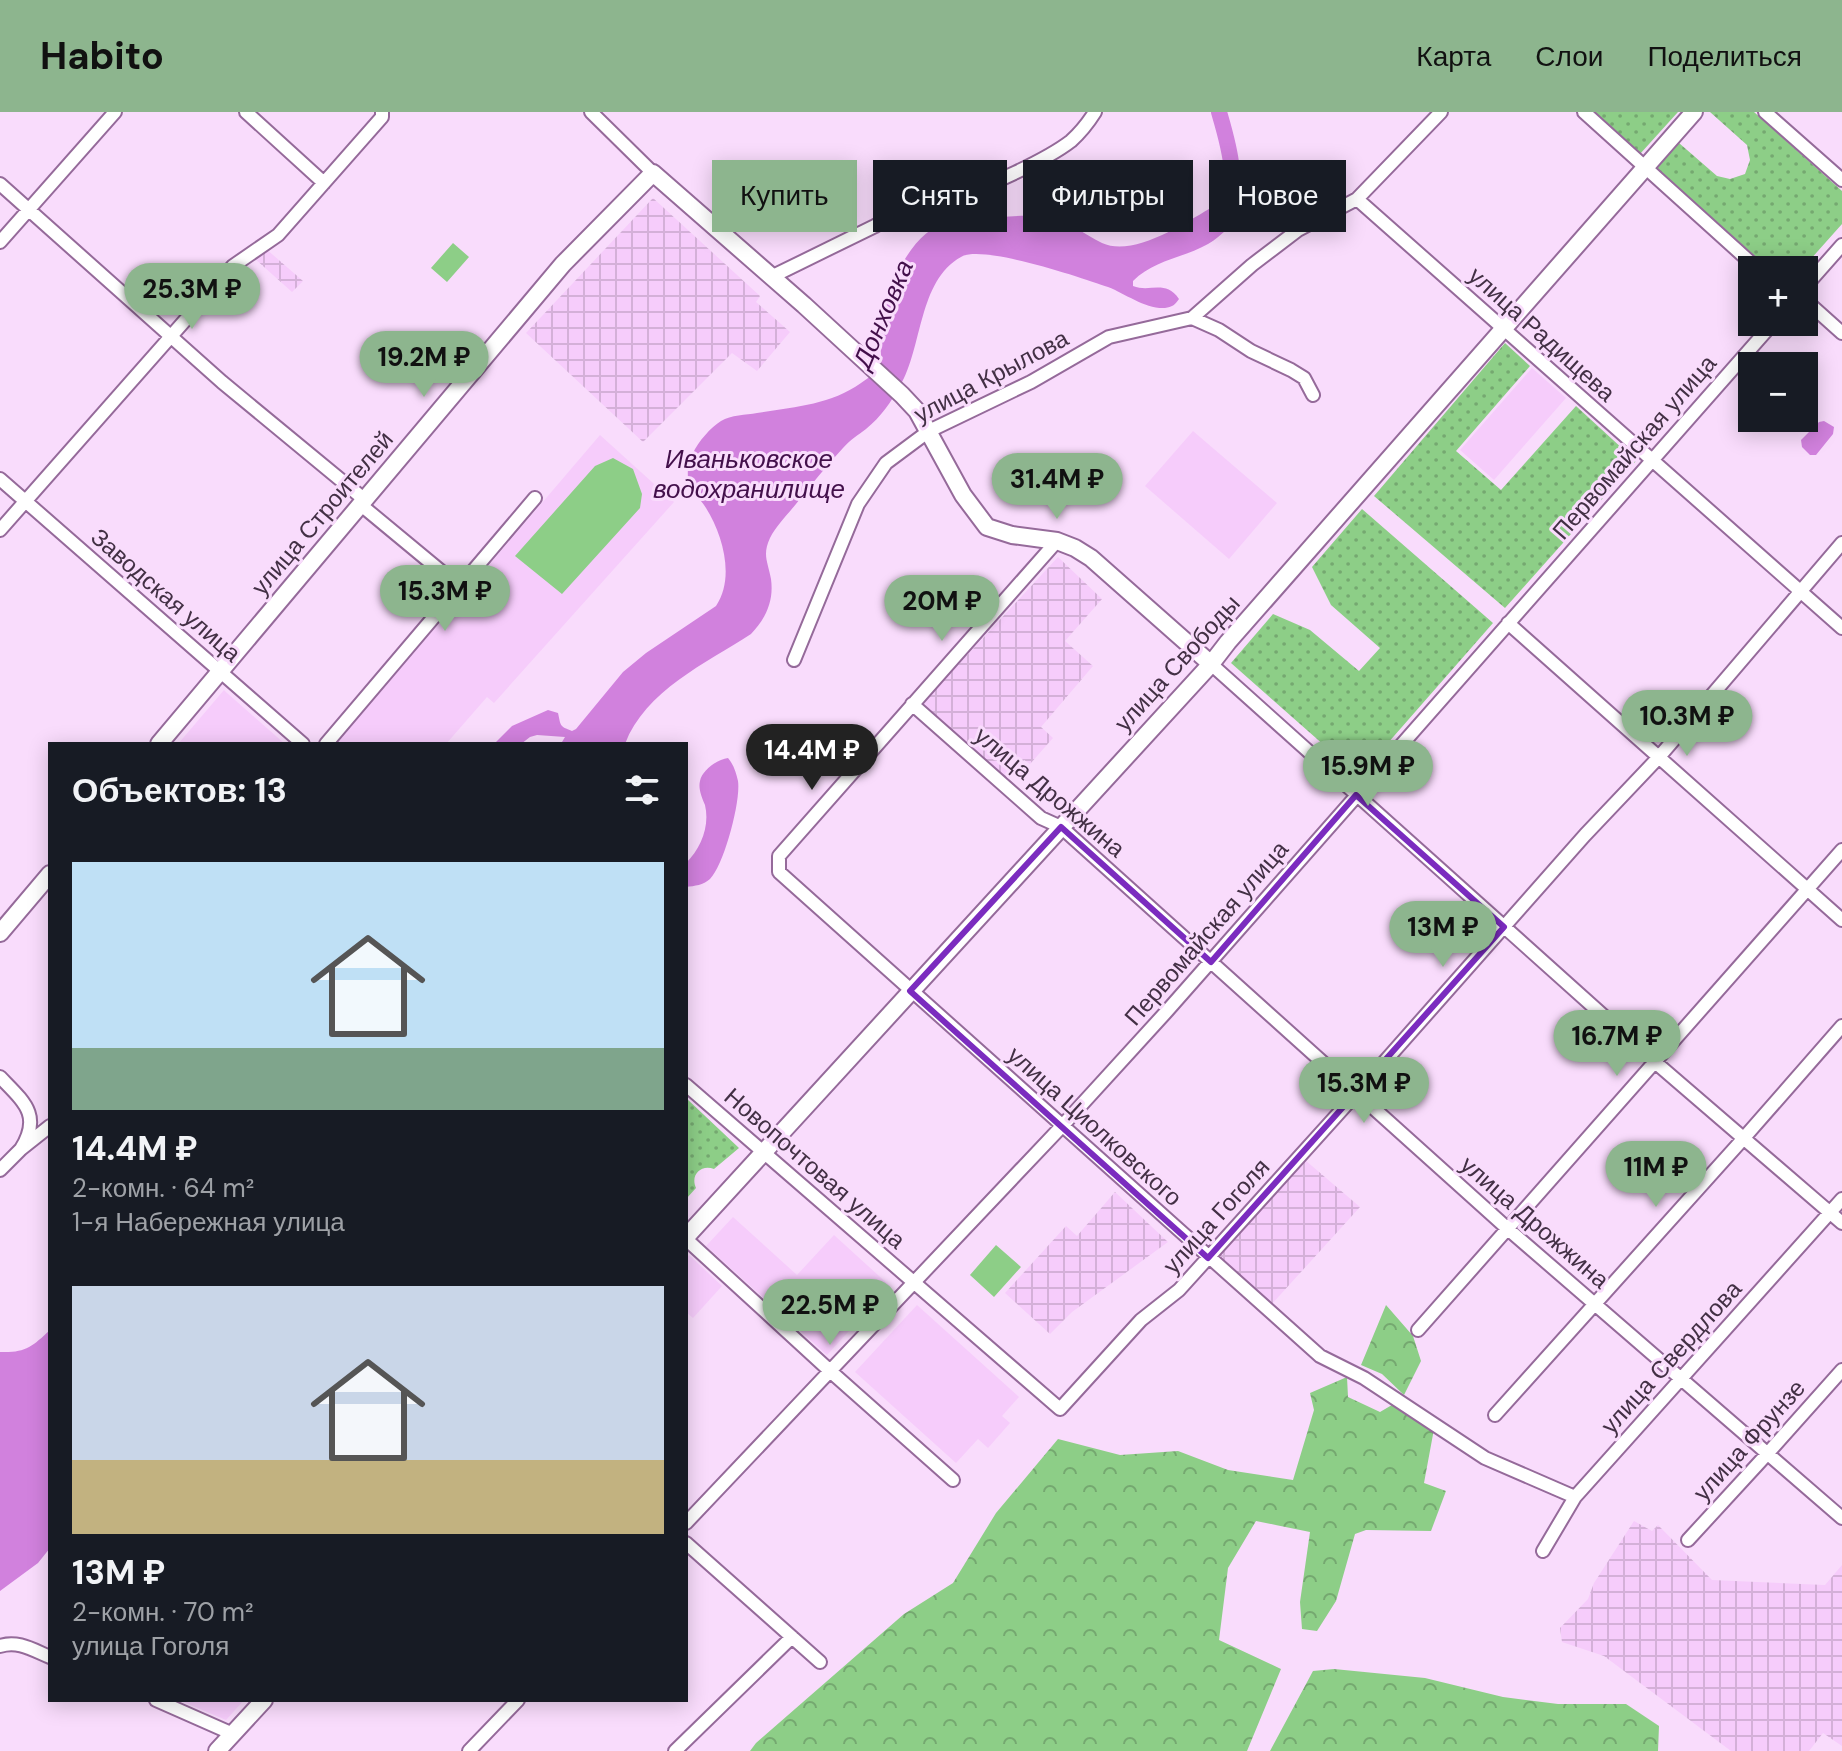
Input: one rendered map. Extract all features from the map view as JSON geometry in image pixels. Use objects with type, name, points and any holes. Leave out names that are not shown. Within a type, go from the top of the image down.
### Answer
[{"type":"main road","name":"улица Свободы","points":[[688,1236],[1211,664],[1694,112]]},
{"type":"main road","points":[[653,173],[902,395],[917,411],[963,495],[987,527],[1012,535],[1057,541],[1075,548],[1091,558],[1211,664]]},
{"type":"main road","name":"улица Строителей","points":[[161,742],[563,264],[653,173]]},
{"type":"main road","points":[[0,933],[48,876]]},
{"type":"main road","points":[[228,1745],[262,1702]]},
{"type":"street","points":[[0,242],[115,112]]},
{"type":"street","points":[[246,112],[324,183]]},
{"type":"street","points":[[0,530],[233,266],[278,235],[382,117],[382,112]]},
{"type":"street","points":[[591,112],[653,173]]},
{"type":"street","points":[[771,277],[875,226],[909,206],[918,196],[957,194],[1025,167],[1069,142],[1095,112]]},
{"type":"street","points":[[1313,395],[1304,378],[1192,318],[1252,265],[1298,230],[1357,199],[1441,112]]},
{"type":"street","points":[[1584,112],[1744,256]]},
{"type":"street","points":[[1765,112],[1842,180]]},
{"type":"street","points":[[0,184],[222,382],[460,587]]},
{"type":"street","name":"улица Радищева","points":[[1357,199],[1842,628]]},
{"type":"street","points":[[1818,272],[1842,245]]},
{"type":"street","points":[[1818,312],[1842,333]]},
{"type":"street","name":"улица Крылова","points":[[794,660],[858,504],[886,463],[929,431],[1031,382],[1109,337],[1192,318]]},
{"type":"street","name":"Первомайская улица","points":[[688,1521],[1063,1125],[1211,962],[1762,336]]},
{"type":"street","name":"Заводская улица","points":[[0,479],[301,742]]},
{"type":"street","points":[[328,742],[535,498]]},
{"type":"street","points":[[912,704],[1057,541]]},
{"type":"street","name":"улица Гоголя","points":[[1060,1409],[1141,1320],[1179,1290],[1208,1258],[1585,835],[1659,757],[1842,543]]},
{"type":"street","points":[[1508,623],[1842,920]]},
{"type":"street","points":[[1211,664],[1655,1062],[1842,1223]]},
{"type":"street","name":"улица Дрожжина","points":[[912,704],[1041,818],[1061,827],[1508,1229],[1842,1518]]},
{"type":"street","name":"улица Циолковского","points":[[912,704],[779,856],[779,872],[1320,1356],[1364,1378],[1485,1458],[1575,1497]]},
{"type":"street","points":[[1418,1330],[1842,850]]},
{"type":"street","points":[[1495,1415],[1842,1026]]},
{"type":"street","points":[[0,1077],[30,1115],[30,1133],[21,1149]]},
{"type":"street","name":"Новопочтовая улица","points":[[688,1087],[1060,1409]]},
{"type":"street","points":[[0,1170],[48,1128]]},
{"type":"street","name":"улица Свердлова","points":[[1543,1551],[1575,1497],[1842,1199]]},
{"type":"street","points":[[688,1240],[953,1480]]},
{"type":"street","name":"улица Фрунзе","points":[[1688,1540],[1842,1370]]},
{"type":"street","points":[[688,1545],[820,1662]]},
{"type":"street","points":[[675,1751],[792,1637]]},
{"type":"street","points":[[0,1646],[12,1642],[48,1656]]},
{"type":"street","points":[[159,1702],[228,1745]]},
{"type":"street","points":[[469,1751],[516,1702]]},
{"type":"highlighted area","points":[[1356,795],[1504,927],[1208,1258],[910,991],[1061,827],[1211,962]]},
{"type":"shaded area","points":[[653,198],[760,296],[756,302],[790,332],[757,371],[732,353],[643,442],[526,333]]},
{"type":"shaded area","points":[[265,248],[303,281],[292,292],[253,257]]},
{"type":"shaded area","points":[[1532,368],[1566,398],[1494,480],[1460,450]]},
{"type":"shaded area","points":[[1193,431],[1277,503],[1229,559],[1145,486]]},
{"type":"shaded area","points":[[600,435],[674,502],[494,703],[487,697],[448,742],[338,742]]},
{"type":"shaded area","points":[[1058,557],[1102,599],[1065,641],[1093,666],[1041,727],[1053,738],[1030,764],[1024,760],[1007,780],[923,703]]},
{"type":"shaded area","points":[[224,690],[283,742],[180,742]]},
{"type":"shaded area","points":[[1305,1160],[1360,1207],[1271,1305],[1216,1258]]},
{"type":"shaded area","points":[[1115,1192],[1168,1242],[1072,1312],[1050,1334],[1005,1293],[1066,1226],[1077,1236]]},
{"type":"shaded area","points":[[733,1217],[797,1275],[834,1235],[890,1286],[827,1355],[706,1246]]},
{"type":"shaded area","points":[[688,1256],[722,1286],[693,1318],[688,1314]]},
{"type":"shaded area","points":[[917,1305],[1019,1397],[1002,1416],[1010,1423],[988,1448],[978,1439],[956,1463],[855,1372]]},
{"type":"shaded area","points":[[1634,1521],[1652,1531],[1658,1525],[1712,1580],[1825,1585],[1842,1565],[1842,1746],[1823,1733],[1809,1751],[1731,1751],[1604,1656],[1562,1642],[1560,1628],[1588,1599],[1594,1583]]},
{"type":"shaded area","points":[[184,1702],[242,1702],[226,1720]]},
{"type":"green space","points":[[1592,112],[1678,112],[1640,154]]},
{"type":"green space","points":[[1710,112],[1754,112],[1842,191],[1842,224],[1813,256],[1755,256],[1656,169],[1679,143],[1717,176],[1730,179],[1745,174],[1750,160],[1747,145]]},
{"type":"green space","points":[[453,243],[469,257],[447,282],[431,268]]},
{"type":"green space","points":[[1505,343],[1530,366],[1456,451],[1501,490],[1576,406],[1636,461],[1505,608],[1374,496]]},
{"type":"green space","points":[[613,458],[633,469],[642,494],[640,508],[562,594],[515,556],[595,466]]},
{"type":"green space","points":[[1362,509],[1493,623],[1359,776],[1231,663],[1273,614],[1310,630],[1359,671],[1380,648],[1331,605],[1312,567]]},
{"type":"green space","points":[[688,1100],[739,1148],[714,1169],[701,1169],[694,1179],[696,1188],[688,1197]]},
{"type":"green space","points":[[996,1245],[1021,1267],[994,1297],[970,1275]]},
{"type":"green space","points":[[1386,1305],[1413,1336],[1421,1361],[1404,1395],[1382,1374],[1361,1365]]},
{"type":"green space","points":[[1347,1377],[1348,1397],[1380,1412],[1397,1402],[1434,1429],[1424,1483],[1446,1491],[1431,1531],[1366,1530],[1355,1534],[1336,1601],[1317,1631],[1302,1629],[1300,1602],[1310,1532],[1256,1521],[1228,1568],[1219,1640],[1281,1669],[1247,1751],[750,1751],[904,1614],[953,1583],[996,1513],[1058,1439],[1120,1455],[1178,1451],[1228,1470],[1293,1480],[1314,1410],[1310,1393]]},
{"type":"green space","points":[[1334,1669],[1425,1678],[1503,1697],[1558,1704],[1626,1704],[1659,1726],[1658,1751],[1270,1751],[1313,1671]]},
{"type":"water","name":"Иваньковское водохранилище","points":[[1209,209],[1209,232],[1224,232],[1198,249],[1150,268],[1133,281],[1133,286],[1139,288],[1163,288],[1174,293],[1179,299],[1167,308],[1150,306],[1108,287],[1010,258],[972,254],[961,257],[947,268],[929,298],[907,370],[889,403],[871,424],[848,442],[772,534],[766,554],[772,587],[770,602],[761,622],[751,634],[662,694],[634,725],[626,742],[562,742],[565,737],[537,735],[524,742],[496,742],[512,726],[548,710],[558,713],[563,727],[572,731],[576,729],[623,672],[716,606],[722,595],[726,570],[722,543],[712,519],[689,481],[688,468],[695,449],[709,431],[725,419],[824,401],[849,390],[873,374],[880,363],[882,321],[892,286],[910,252],[929,232],[1007,232],[1007,217],[1023,216],[1023,232],[1083,232],[1114,246],[1128,246],[1167,232],[1193,232],[1193,218]]},
{"type":"water","points":[[1824,421],[1834,427],[1833,434],[1816,455],[1810,455],[1802,447],[1801,440],[1809,432],[1818,432],[1819,422]]},
{"type":"water","points":[[728,758],[736,772],[738,790],[734,817],[715,872],[702,884],[688,887],[688,861],[700,844],[706,821],[700,781],[704,773],[720,760]]},
{"type":"water","points":[[48,1332],[48,1550],[38,1563],[0,1591],[0,1352],[28,1348]]},
{"type":"waterway","name":"Донховка","points":[[1203,230],[1220,219],[1231,194],[1232,166],[1219,112]]}]
